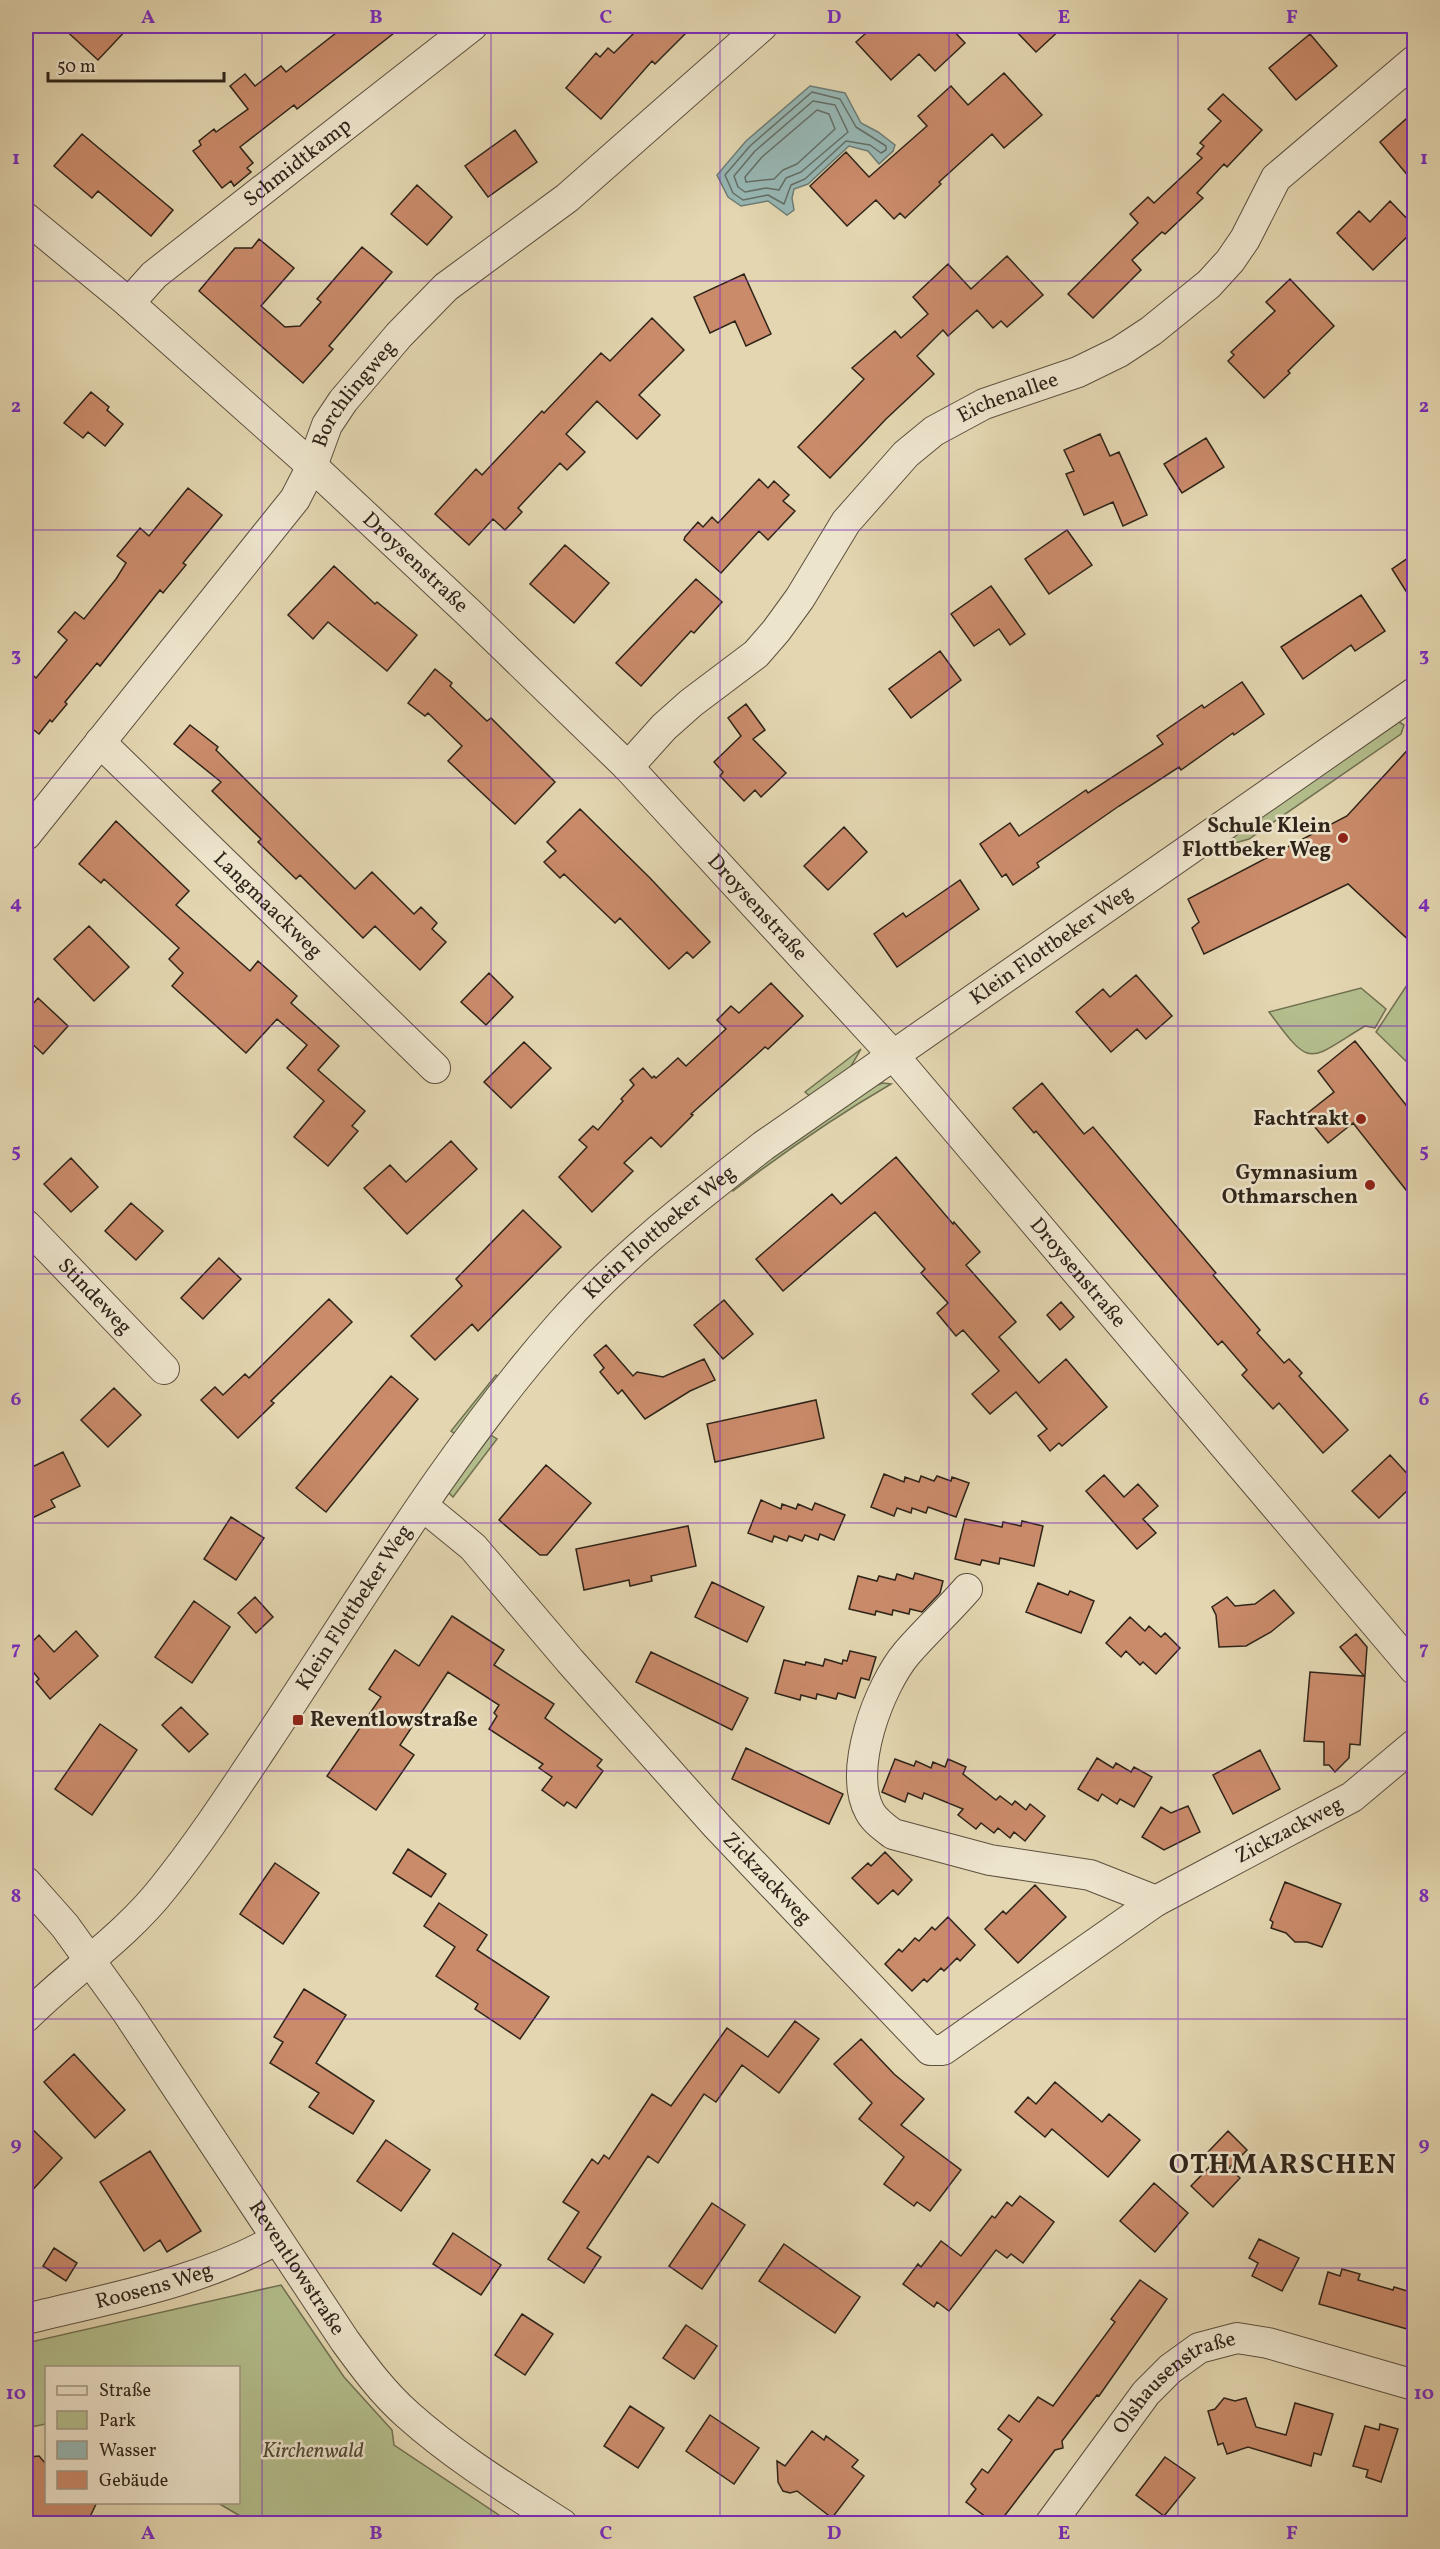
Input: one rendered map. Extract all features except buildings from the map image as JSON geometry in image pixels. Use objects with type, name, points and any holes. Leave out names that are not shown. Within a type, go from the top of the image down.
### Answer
[{"type":"street","name":"Schmidtkamp","points":[[129,303],[154,275],[472,26]]},
{"type":"street","name":"Borchlingweg","points":[[26,835],[295,499],[312,466],[327,425],[343,401],[399,335],[446,287],[567,198],[762,26]]},
{"type":"street","name":"Eichenallee","points":[[628,767],[664,727],[691,703],[756,654],[800,598],[846,522],[906,454],[934,431],[984,404],[1078,372],[1119,352],[1151,331],[1209,284],[1230,261],[1245,240],[1276,178],[1414,61]]},
{"type":"street","name":"Droysenstraße","points":[[29,230],[129,303],[312,466],[628,767],[892,1055],[1414,1669]]},
{"type":"street","name":"Klein Flottbeker Weg","points":[[26,2017],[129,1926],[170,1879],[236,1787],[423,1506],[494,1405],[560,1325],[606,1276],[665,1223],[763,1146],[1414,693]]},
{"type":"street","name":"Langmaackweg","points":[[100,742],[435,1068]]},
{"type":"street","name":"Stindeweg","points":[[26,1225],[164,1369]]},
{"type":"street","name":"Zickzackweg","points":[[423,1506],[473,1547],[570,1661],[717,1826],[930,2049],[944,2050],[1156,1900],[1352,1797],[1414,1745]]},
{"type":"street","points":[[967,1589],[907,1653],[888,1680],[874,1711],[863,1768],[864,1790],[869,1811],[893,1834],[990,1860],[1090,1875],[1156,1900]]},
{"type":"street","name":"Reventlowstraße","points":[[26,1882],[64,1926],[127,2012],[345,2341],[375,2381],[406,2414],[485,2473],[562,2523]]},
{"type":"street","name":"Roosens Weg","points":[[26,2319],[182,2280],[254,2252],[277,2239]]},
{"type":"street","name":"Olshausenstraße","points":[[1050,2523],[1146,2393],[1170,2369],[1199,2348],[1237,2338],[1268,2343],[1414,2385]]},
{"type":"green space","points":[[1399,722],[1404,725],[1401,734],[1249,839],[1235,843],[1234,835]]},
{"type":"green space","points":[[1413,976],[1414,978],[1414,1069],[1376,1032]]},
{"type":"green space","points":[[1361,988],[1386,1009],[1375,1028],[1365,1026],[1320,1052],[1311,1054],[1294,1044],[1269,1012]]},
{"type":"green space","points":[[861,1049],[850,1068],[811,1097],[805,1092]]},
{"type":"green space","points":[[883,1083],[891,1084],[810,1135],[733,1191],[732,1185],[871,1087]]},
{"type":"green space","points":[[496,1375],[502,1379],[458,1436],[451,1431]]},
{"type":"green space","points":[[491,1435],[497,1439],[453,1497],[448,1492]]},
{"type":"green space","name":"Kirchenwald","points":[[281,2285],[344,2377],[392,2430],[394,2445],[511,2523],[252,2523],[220,2504],[240,2504],[240,2366],[45,2366],[45,2424],[26,2428],[26,2343]]},
{"type":"water","points":[[810,86],[845,93],[861,123],[895,145],[893,151],[879,164],[868,151],[849,146],[808,184],[794,189],[792,198],[794,210],[787,215],[768,201],[741,206],[728,197],[717,175],[746,141]]},
{"type":"place","name":"Schule Klein Flottbeker Weg","points":[[1343,838]]},
{"type":"place","name":"Fachtrakt","points":[[1361,1119]]},
{"type":"place","name":"Gymnasium Othmarschen","points":[[1370,1185]]},
{"type":"place","name":"Reventlowstraße","points":[[298,1720]]},
{"type":"district","name":"OTHMARSCHEN","points":[[1283,2166]]}]
